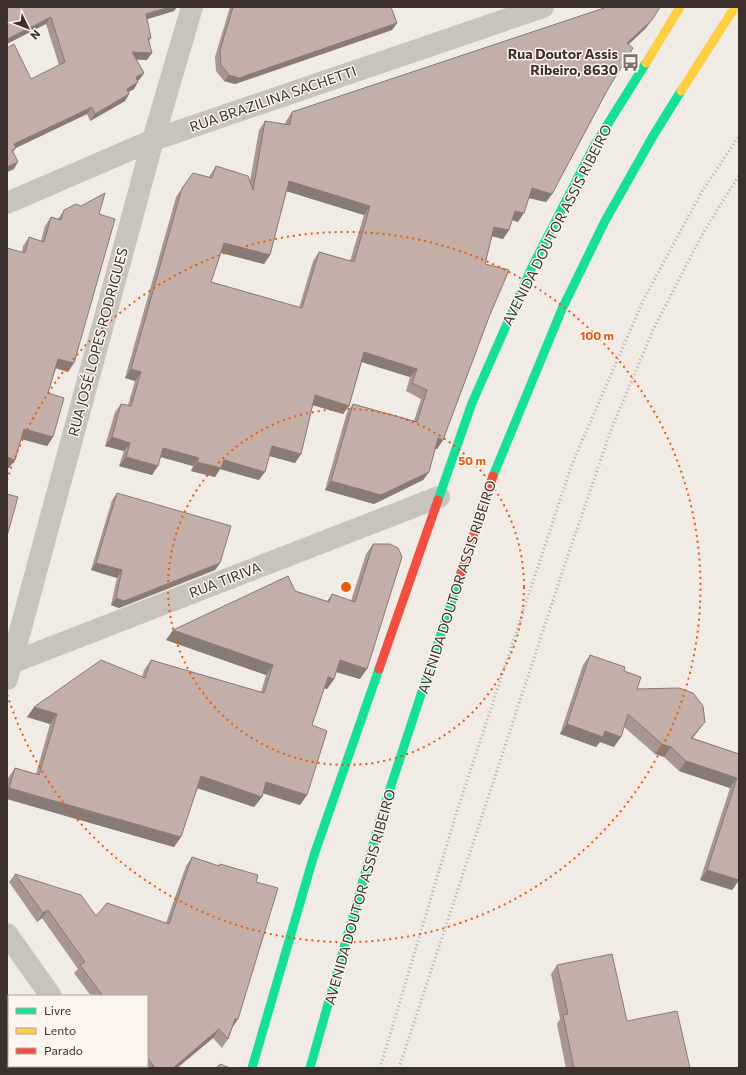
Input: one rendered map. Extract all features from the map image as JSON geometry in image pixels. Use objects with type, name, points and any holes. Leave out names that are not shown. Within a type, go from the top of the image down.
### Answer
[{"type":"main road","name":"AVENIDA DOUTOR ASSIS RIBEIRO","points":[[252,1068],[314,855],[472,403],[532,267],[594,146],[680,7]]},
{"type":"main road","name":"AVENIDA DOUTOR ASSIS RIBEIRO","points":[[310,1068],[382,814],[495,471],[562,309],[605,220],[653,136],[735,7]]},
{"type":"street","name":"RUA JOSÉ LOPES RODRIGUES","points":[[9,671],[153,140],[192,7]]},
{"type":"street","name":"RUA BRAZILINA SACHETTI","points":[[7,203],[153,140],[543,7]]},
{"type":"street","name":"RUA TIRIVA","points":[[9,671],[439,497]]},
{"type":"street","points":[[7,934],[50,995]]},
{"type":"building","points":[[7,7],[170,7],[146,14],[151,38],[148,38],[152,53],[132,52],[144,73],[136,77],[138,82],[127,89],[129,94],[95,114],[92,107],[14,144],[16,148],[12,150],[18,162],[7,167],[7,48],[14,44],[31,79],[65,62],[51,17],[7,39]]},
{"type":"building","points":[[233,7],[391,7],[397,23],[239,78],[229,75],[221,65],[220,50]]},
{"type":"building","points":[[607,7],[660,7],[652,20],[627,43],[633,48],[608,89],[552,194],[532,188],[524,213],[515,211],[509,230],[494,227],[485,264],[509,270],[489,317],[443,440],[438,438],[429,472],[381,495],[331,481],[353,404],[417,422],[427,390],[412,383],[417,369],[364,352],[349,406],[315,395],[301,454],[272,446],[265,472],[224,460],[221,468],[197,462],[199,458],[163,448],[158,466],[126,457],[130,443],[112,437],[121,404],[131,406],[141,372],[131,369],[182,188],[193,173],[212,178],[216,166],[248,176],[253,190],[265,121],[290,125],[292,112]],"holes":[[[289,181],[370,206],[354,262],[319,252],[302,308],[211,282],[224,243],[270,255]]]},
{"type":"building","points":[[105,193],[99,214],[115,219],[74,363],[58,359],[48,393],[64,398],[53,437],[24,429],[15,460],[7,457],[7,248],[25,253],[29,237],[44,242],[51,217],[61,220],[64,210],[76,204],[81,206]]},
{"type":"building","points":[[117,493],[231,526],[220,563],[124,601],[116,598],[122,570],[96,563]]},
{"type":"building","points":[[7,494],[18,497],[7,536]]},
{"type":"building","points":[[373,544],[390,544],[398,548],[402,557],[367,669],[340,660],[334,679],[328,677],[312,725],[327,731],[307,795],[266,782],[262,797],[201,776],[181,837],[9,788],[15,768],[39,775],[57,714],[34,707],[101,660],[145,678],[151,660],[264,693],[273,665],[173,630],[288,576],[295,591],[329,602],[332,594],[355,602]]},
{"type":"building","points":[[590,655],[625,667],[624,671],[641,677],[637,689],[679,688],[693,693],[703,706],[705,722],[691,738],[739,754],[739,880],[707,870],[737,778],[686,761],[671,747],[662,744],[628,714],[621,737],[605,731],[603,737],[567,724]]},
{"type":"building","points":[[192,857],[219,866],[220,864],[258,875],[256,882],[278,888],[238,1019],[235,1019],[228,1039],[219,1029],[173,1068],[155,1068],[148,1058],[148,995],[102,995],[80,965],[85,962],[48,910],[43,913],[15,874],[81,895],[96,916],[107,903],[169,924]]},
{"type":"building","points":[[612,954],[627,1021],[677,1011],[690,1068],[574,1068],[563,1015],[568,1014],[557,965]]},
{"type":"building","points":[[7,1053],[8,1067],[46,1068],[7,1068]]},
{"type":"building","points":[[220,1064],[230,1068],[216,1068]]},
{"type":"railway","points":[[380,1068],[456,814],[572,464],[644,299],[701,193],[739,136]]},
{"type":"railway","points":[[399,1068],[564,567],[612,427],[654,328],[703,233],[739,175]]},
{"type":"traffic: fast","points":[[438,500],[472,403],[532,267],[594,146],[646,63]]},
{"type":"traffic: fast","points":[[493,476],[562,309],[605,221],[653,136],[681,91]]},
{"type":"traffic: fast","points":[[310,1068],[382,813],[461,573]]},
{"type":"traffic: fast","points":[[252,1068],[314,855],[379,669]]},
{"type":"traffic: slow","points":[[646,63],[680,7]]},
{"type":"traffic: slow","points":[[681,91],[735,7]]},
{"type":"traffic: jam","points":[[461,573],[493,476]]},
{"type":"traffic: jam","points":[[379,669],[438,500]]},
{"type":"place","name":"Rua Doutor Assis Ribeiro, 8630","points":[[631,62]]}]
